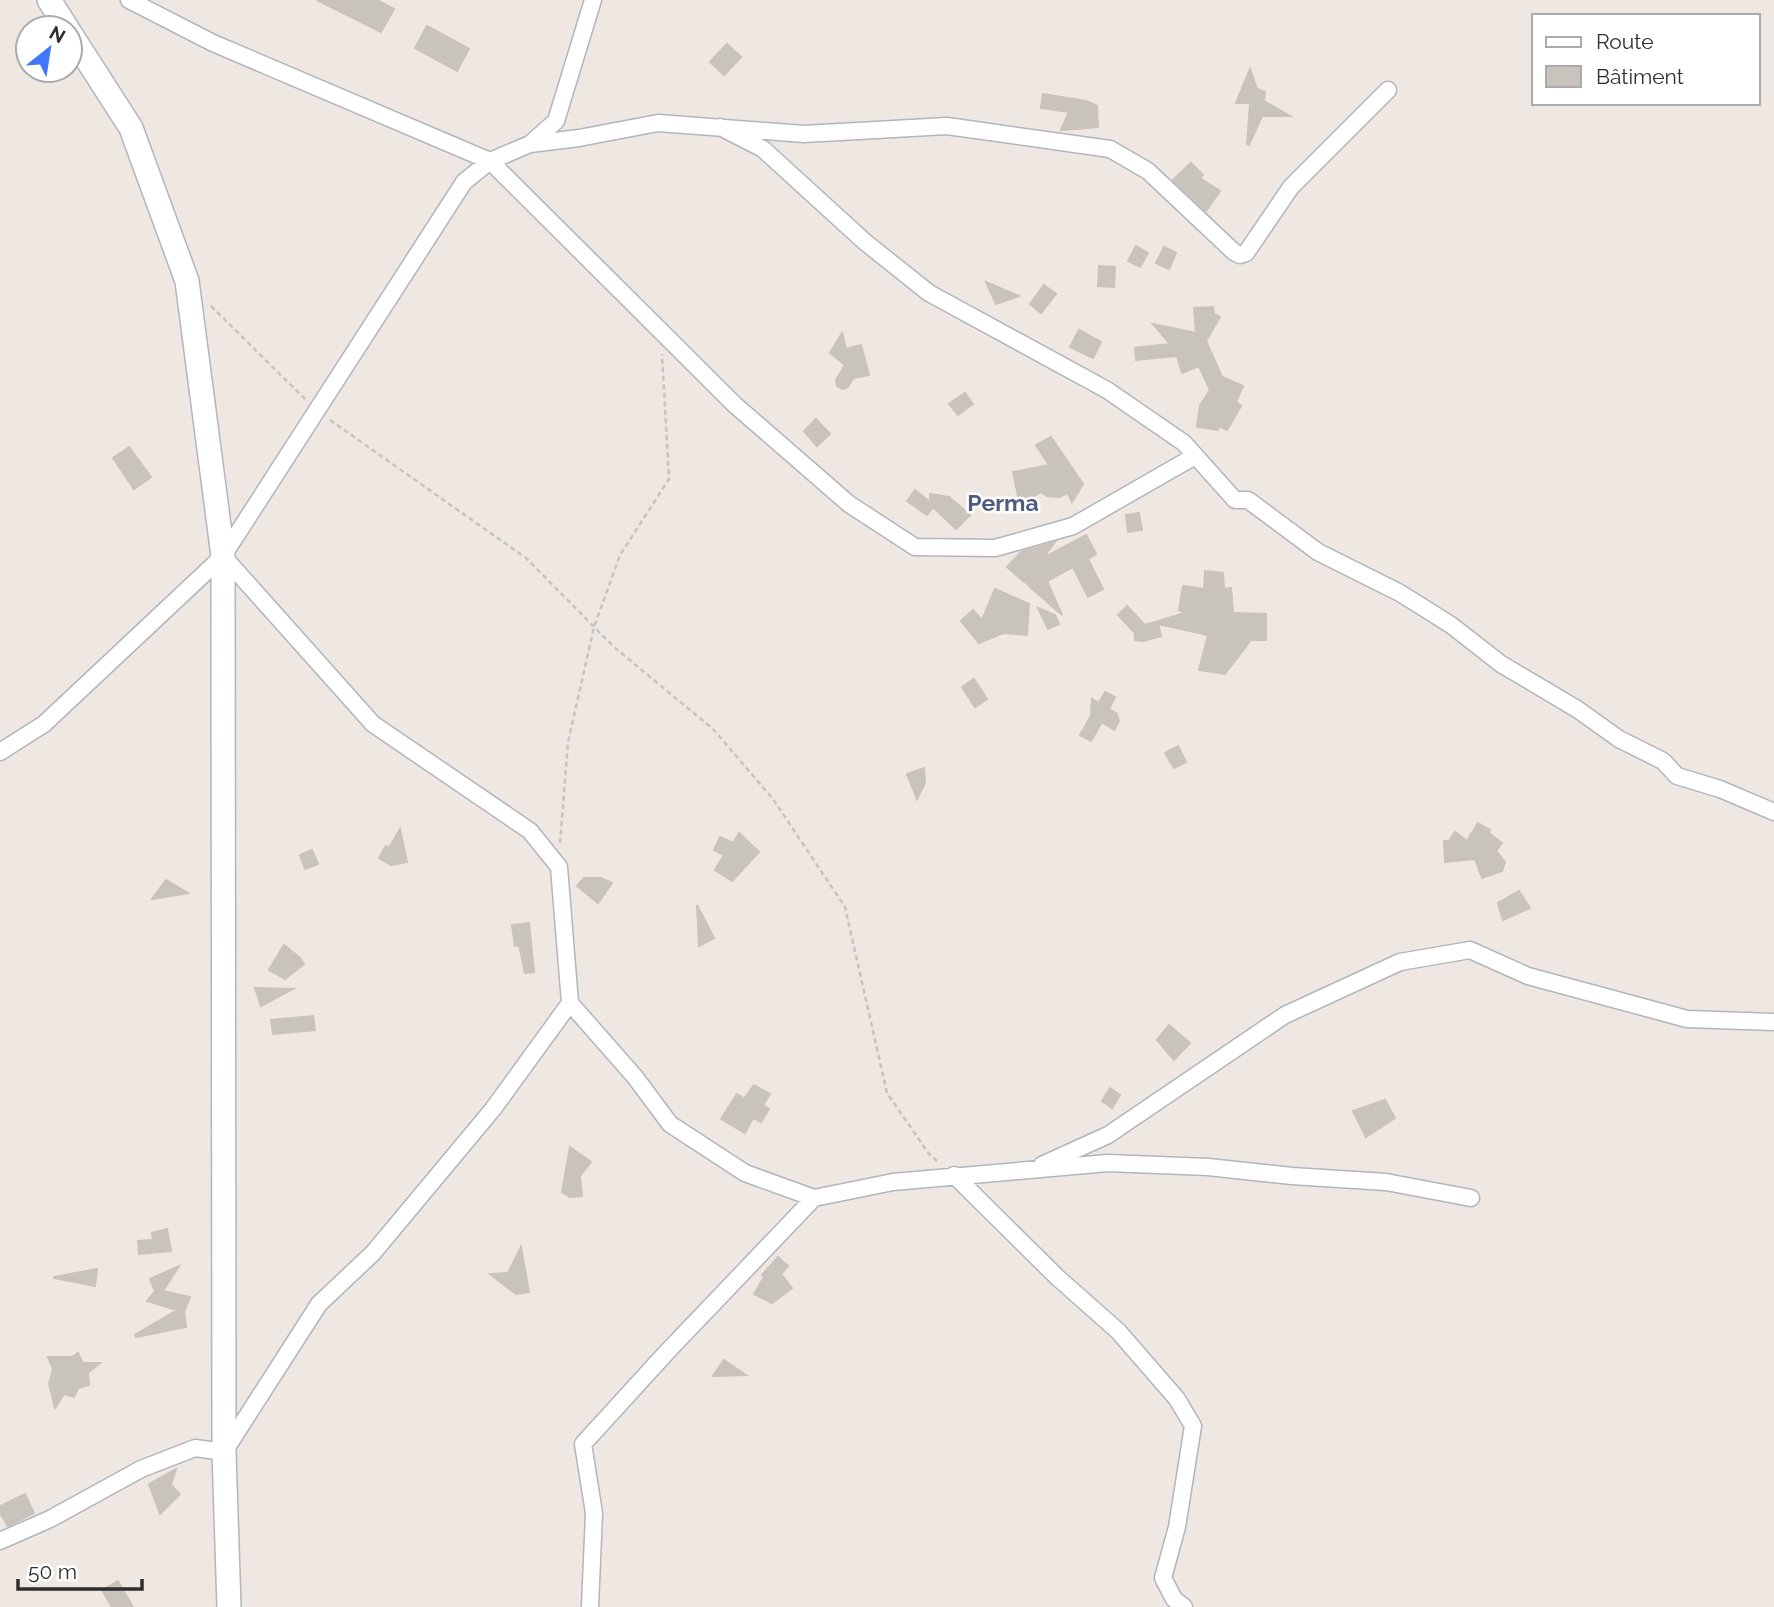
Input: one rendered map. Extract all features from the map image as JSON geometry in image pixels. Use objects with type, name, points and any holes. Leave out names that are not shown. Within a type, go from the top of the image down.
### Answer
[{"type":"street","points":[[129,0],[213,43],[490,161],[735,405],[849,504],[915,547],[995,548],[1073,526],[1195,456]]},
{"type":"street","points":[[530,144],[556,121],[593,0]]},
{"type":"street","points":[[84,55],[131,128],[187,281],[223,556],[224,1452],[229,1607]]},
{"type":"street","points":[[0,752],[44,724],[223,556],[464,182],[490,161],[530,144],[657,123],[804,134],[947,126],[1110,149],[1147,171],[1240,255],[1246,253],[1291,187],[1388,90]]},
{"type":"street","points":[[720,127],[763,149],[865,242],[929,293],[1107,390],[1184,443],[1235,500],[1248,500],[1318,552],[1410,599],[1451,625],[1501,664],[1577,709],[1619,739],[1663,761],[1677,776],[1720,789],[1774,812]]},
{"type":"street","points":[[223,556],[373,724],[530,831],[559,867],[570,1003],[635,1077],[670,1124],[744,1173],[814,1198],[893,1182],[1108,1163],[1208,1167],[1292,1177],[1386,1182],[1471,1198]]},
{"type":"street","points":[[1033,1169],[1108,1135],[1285,1015],[1400,962],[1470,950],[1528,976],[1687,1019],[1774,1022]]},
{"type":"street","points":[[224,1452],[318,1304],[373,1253],[485,1119],[570,1003]]},
{"type":"street","points":[[954,1175],[1058,1278],[1118,1331],[1177,1399],[1193,1426],[1177,1527],[1163,1578],[1174,1599],[1184,1607]]},
{"type":"street","points":[[590,1607],[594,1513],[583,1444],[814,1198]]},
{"type":"street","points":[[0,1541],[50,1520],[141,1469],[195,1448],[224,1452]]},
{"type":"path","points":[[187,281],[316,410],[526,558],[614,647],[713,729],[773,799],[845,907],[887,1093],[929,1154],[954,1175]]},
{"type":"path","points":[[559,867],[568,742],[594,627],[620,555],[669,479],[661,330]]},
{"type":"building","points":[[317,0],[377,0],[394,9],[381,32]]},
{"type":"building","points":[[427,26],[469,49],[457,71],[415,48]]},
{"type":"building","points":[[727,44],[741,57],[724,75],[710,62]]},
{"type":"building","points":[[1250,69],[1257,89],[1265,92],[1264,101],[1290,116],[1262,116],[1249,145],[1250,103],[1236,103]]},
{"type":"building","points":[[1043,94],[1086,101],[1097,106],[1098,127],[1061,130],[1069,112],[1041,108]]},
{"type":"building","points":[[1191,163],[1203,175],[1200,178],[1220,191],[1206,211],[1173,180]]},
{"type":"building","points":[[1136,246],[1148,253],[1140,267],[1128,261]]},
{"type":"building","points":[[1164,247],[1176,253],[1169,269],[1156,263]]},
{"type":"building","points":[[1099,266],[1115,267],[1114,287],[1098,286]]},
{"type":"building","points":[[986,282],[1019,296],[996,304]]},
{"type":"building","points":[[1044,285],[1056,294],[1041,313],[1030,304]]},
{"type":"building","points":[[1213,307],[1214,314],[1220,317],[1206,341],[1222,377],[1243,386],[1236,402],[1241,406],[1227,430],[1219,426],[1218,430],[1197,427],[1200,405],[1210,390],[1199,366],[1182,373],[1177,356],[1136,360],[1135,348],[1170,344],[1153,324],[1196,333],[1194,308]]},
{"type":"building","points":[[1079,330],[1101,342],[1093,358],[1070,347]]},
{"type":"building","points":[[842,333],[846,349],[861,345],[869,375],[853,378],[848,387],[843,389],[837,386],[836,380],[845,365],[830,353]]},
{"type":"building","points":[[965,393],[973,404],[958,415],[949,404]]},
{"type":"building","points":[[816,419],[830,434],[817,446],[804,431]]},
{"type":"building","points":[[1051,437],[1083,484],[1072,502],[1068,493],[1059,497],[1047,496],[1041,492],[1020,505],[1013,472],[1049,465],[1036,445]]},
{"type":"building","points":[[129,447],[151,477],[134,489],[113,458]]},
{"type":"building","points":[[915,490],[930,502],[930,494],[949,497],[970,515],[956,529],[933,507],[927,515],[907,501]]},
{"type":"building","points":[[1139,513],[1142,530],[1128,532],[1126,515]]},
{"type":"building","points":[[1086,535],[1096,554],[1088,559],[1103,589],[1088,597],[1073,567],[1047,581],[1062,615],[1007,567],[1021,552],[1055,542],[1043,558]]},
{"type":"building","points":[[1205,571],[1223,573],[1224,589],[1231,588],[1233,613],[1266,614],[1266,640],[1251,640],[1225,674],[1199,670],[1208,635],[1158,624],[1161,636],[1143,641],[1135,640],[1135,633],[1118,615],[1127,606],[1145,625],[1185,613],[1179,610],[1183,586],[1204,589]]},
{"type":"building","points":[[995,589],[1029,604],[1027,635],[1003,633],[979,643],[961,621],[973,610],[982,620]]},
{"type":"building","points":[[1038,608],[1055,615],[1059,624],[1048,629]]},
{"type":"building","points":[[974,679],[987,699],[975,707],[962,687]]},
{"type":"building","points":[[1105,692],[1115,697],[1109,709],[1117,714],[1119,721],[1114,730],[1102,722],[1091,741],[1080,735],[1091,716],[1092,699],[1099,703]]},
{"type":"building","points":[[1178,746],[1186,762],[1174,768],[1165,753]]},
{"type":"building","points":[[924,768],[925,783],[917,799],[907,774]]},
{"type":"building","points":[[1478,823],[1490,830],[1489,833],[1502,843],[1496,851],[1505,862],[1502,871],[1482,878],[1475,859],[1445,862],[1444,841],[1449,841],[1455,832],[1467,841]]},
{"type":"building","points":[[400,829],[407,862],[391,865],[379,858],[386,846],[389,848]]},
{"type":"building","points":[[739,833],[759,852],[732,881],[715,870],[724,855],[714,850],[720,837],[733,843]]},
{"type":"building","points":[[312,850],[318,864],[305,869],[300,855]]},
{"type":"building","points":[[584,878],[601,878],[612,883],[598,903],[577,886]]},
{"type":"building","points":[[166,880],[188,893],[152,899]]},
{"type":"building","points":[[1519,891],[1530,908],[1503,920],[1498,903]]},
{"type":"building","points":[[697,905],[714,938],[699,946]]},
{"type":"building","points":[[529,923],[534,972],[525,973],[519,945],[515,946],[512,925]]},
{"type":"building","points":[[284,945],[304,964],[285,979],[269,970]]},
{"type":"building","points":[[255,988],[293,989],[261,1006]]},
{"type":"building","points":[[313,1016],[315,1030],[273,1034],[271,1020]]},
{"type":"building","points":[[1169,1025],[1190,1043],[1174,1060],[1157,1040]]},
{"type":"building","points":[[754,1085],[770,1094],[763,1105],[769,1109],[761,1122],[753,1118],[745,1133],[721,1119],[737,1094],[744,1099]]},
{"type":"building","points":[[1110,1088],[1120,1095],[1112,1108],[1102,1101]]},
{"type":"building","points":[[1385,1100],[1395,1118],[1366,1137],[1353,1111]]},
{"type":"building","points":[[570,1147],[591,1162],[580,1176],[582,1196],[570,1197],[562,1192]]},
{"type":"building","points":[[167,1229],[171,1251],[139,1254],[138,1241],[153,1240],[152,1233]]},
{"type":"building","points":[[521,1247],[529,1292],[516,1294],[490,1274],[508,1273]]},
{"type":"building","points":[[778,1257],[788,1266],[781,1274],[792,1288],[772,1303],[754,1294],[764,1277],[762,1275]]},
{"type":"building","points":[[179,1266],[163,1291],[190,1297],[184,1312],[186,1327],[136,1337],[135,1335],[177,1310],[147,1301],[155,1291],[150,1279]]},
{"type":"building","points":[[97,1269],[95,1286],[54,1278],[54,1277]]},
{"type":"building","points":[[78,1353],[83,1363],[100,1363],[88,1373],[89,1385],[78,1388],[74,1397],[64,1394],[55,1408],[49,1384],[53,1369],[48,1357],[72,1357]]},
{"type":"building","points":[[724,1360],[746,1375],[713,1376]]},
{"type":"building","points":[[176,1469],[171,1485],[180,1494],[160,1514],[149,1484]]},
{"type":"building","points":[[25,1494],[34,1513],[8,1526],[0,1513],[0,1506]]},
{"type":"building","points":[[118,1581],[133,1607],[112,1607],[102,1590]]},
{"type":"district","name":"Perma","points":[[1003,502]]}]
